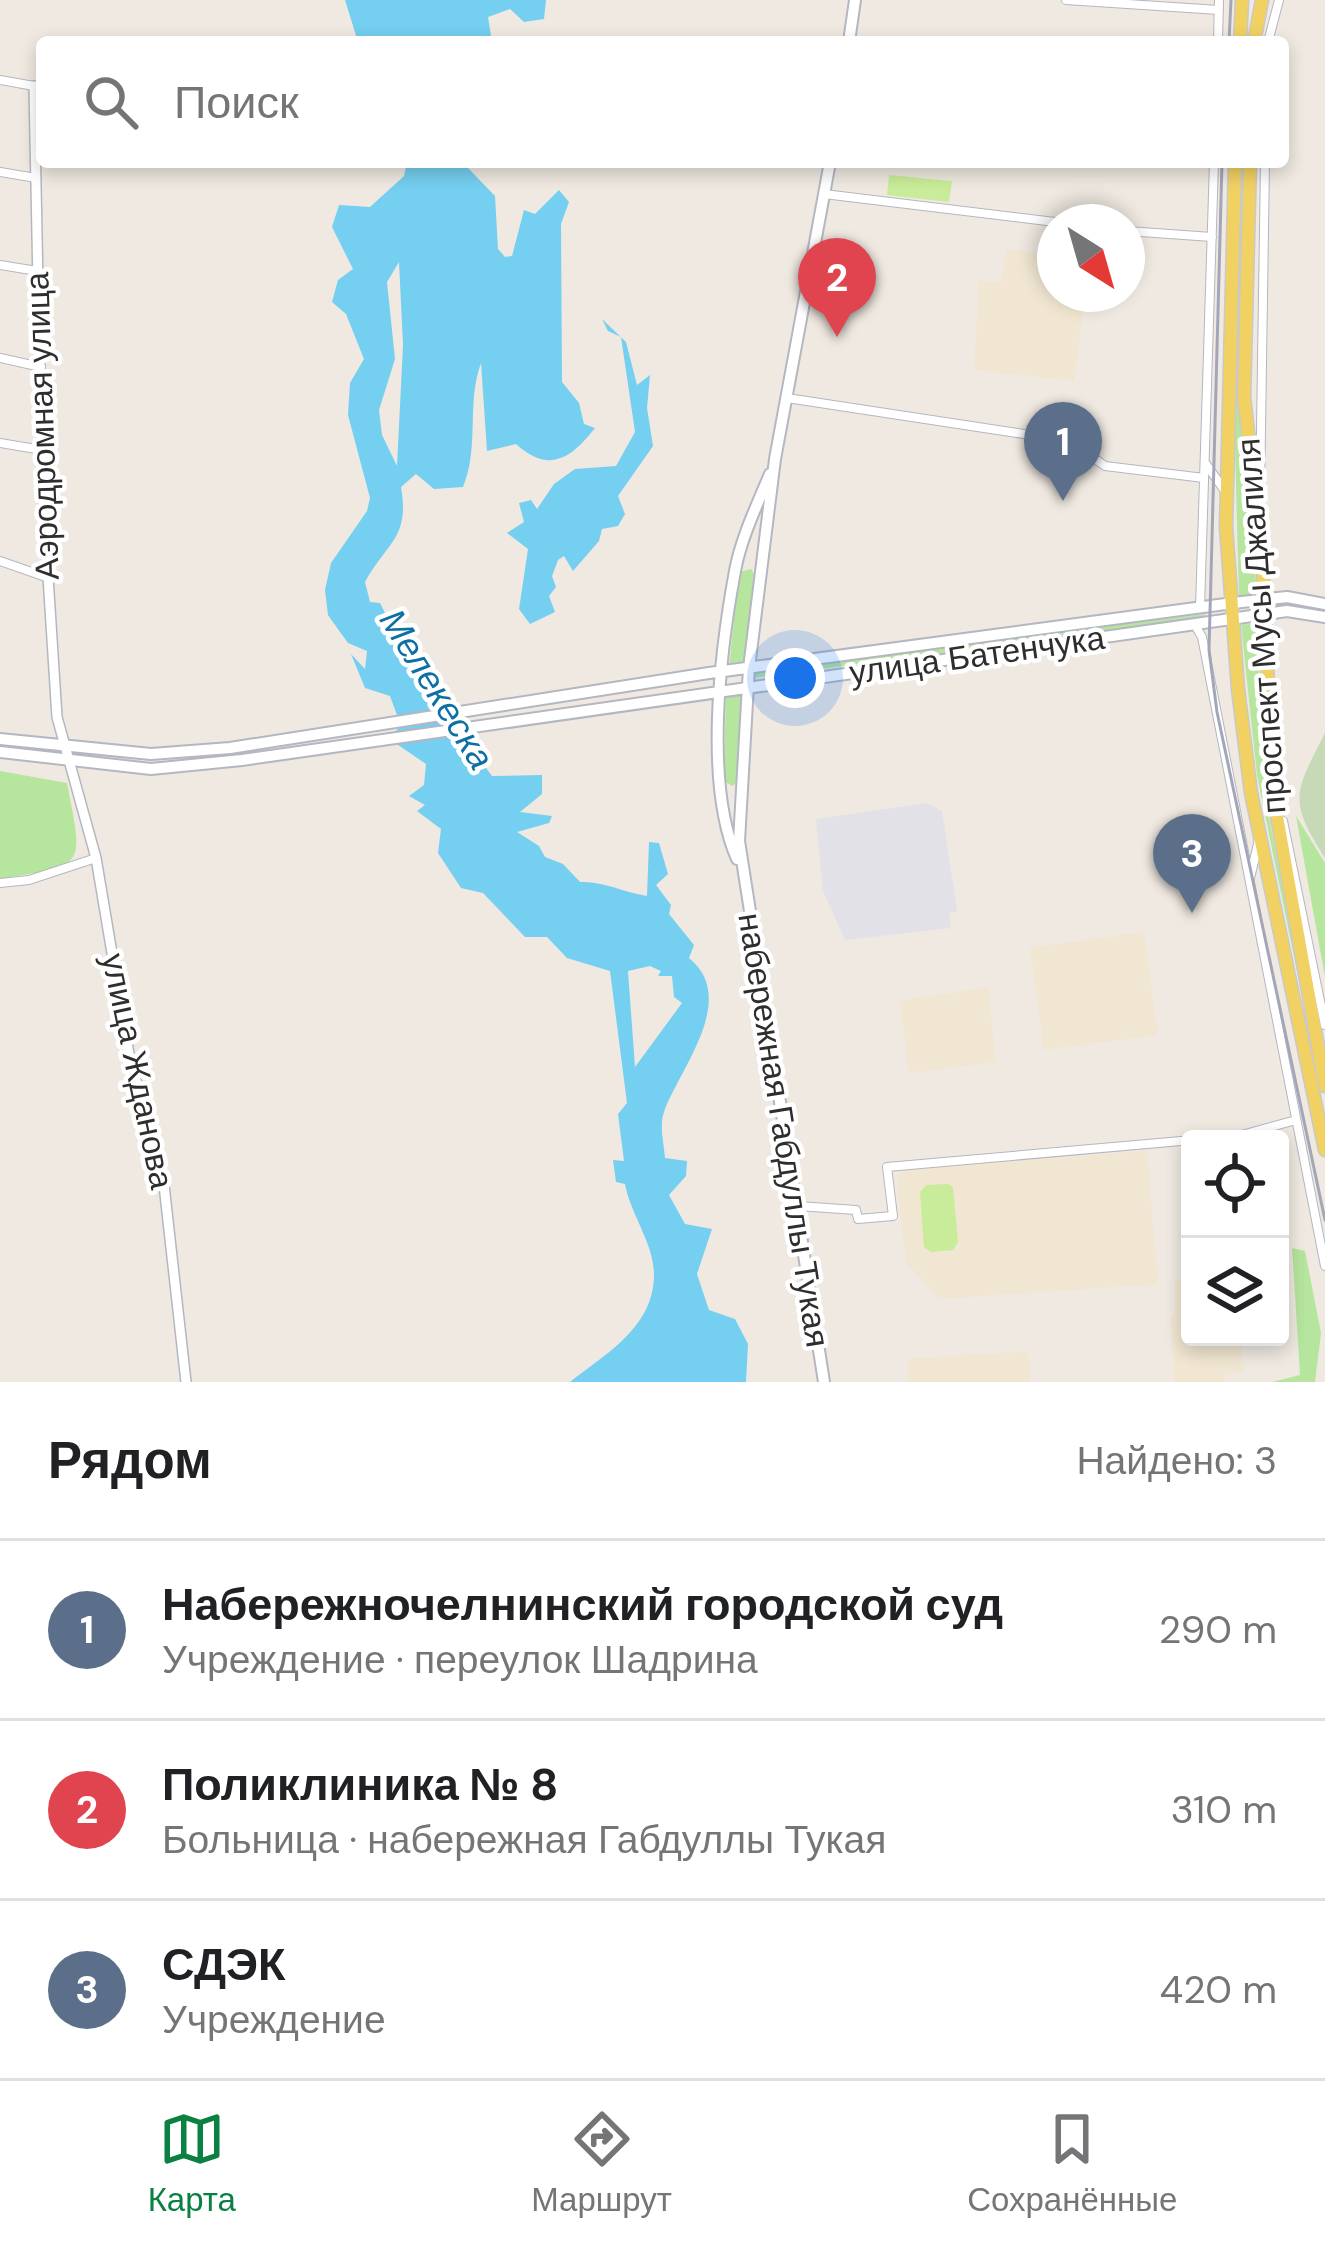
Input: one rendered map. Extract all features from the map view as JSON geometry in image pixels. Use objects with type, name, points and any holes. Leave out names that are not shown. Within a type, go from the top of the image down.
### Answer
[{"type":"main road","points":[[850,36],[855,0]]},
{"type":"main road","points":[[1240,36],[1242,0]]},
{"type":"main road","points":[[1255,36],[1262,0]]},
{"type":"main road","name":"набережная Габдуллы Тукая","points":[[824,1382],[739,841],[749,668],[775,459],[829,168]]},
{"type":"main road","name":"проспект Мусы Джалиля","points":[[1235,168],[1226,493],[1246,752],[1325,1150]]},
{"type":"main road","name":"проспект Мусы Джалиля","points":[[1250,168],[1244,397],[1258,510],[1274,728],[1273,794],[1325,1086]]},
{"type":"main road","name":"набережная Габдуллы Тукая","points":[[745,878],[720,813],[717,777],[723,673],[735,569],[775,459]]},
{"type":"main road","points":[[735,569],[754,563],[762,578]]},
{"type":"main road","name":"улица Батенчука","points":[[0,752],[151,769],[1195,626],[1234,619],[1287,597],[1325,604]]},
{"type":"main road","name":"улица Батенчука","points":[[0,739],[151,754],[230,748],[709,673],[1233,603],[1325,617]]},
{"type":"main road","points":[[997,635],[989,643],[997,651]]},
{"type":"main road","points":[[717,777],[727,791],[736,790],[742,781]]},
{"type":"street","points":[[1066,0],[1219,5],[1218,36]]},
{"type":"street","points":[[1270,36],[1279,0]]},
{"type":"street","points":[[0,80],[34,86]]},
{"type":"street","name":"Аэродромная улица","points":[[34,86],[46,577],[57,717],[71,763]]},
{"type":"street","points":[[1200,608],[1214,168]]},
{"type":"street","points":[[1258,510],[1264,168]]},
{"type":"street","points":[[0,172],[36,178]]},
{"type":"street","points":[[824,194],[1037,220]]},
{"type":"street","points":[[1145,232],[1212,237]]},
{"type":"street","points":[[0,265],[37,272]]},
{"type":"street","points":[[0,358],[42,367]]},
{"type":"street","points":[[787,398],[1071,442],[1105,466],[1204,478]]},
{"type":"street","points":[[0,443],[42,450]]},
{"type":"street","points":[[1205,463],[1226,493]]},
{"type":"street","points":[[0,561],[46,577]]},
{"type":"street","points":[[1195,626],[1325,1266]]},
{"type":"street","name":"улица Жданова","points":[[71,763],[97,858],[129,1054],[164,1185],[186,1382]]},
{"type":"street","points":[[1273,794],[1288,835],[1325,1025]]},
{"type":"street","points":[[1249,888],[1260,832]]},
{"type":"street","points":[[0,883],[29,880],[97,858]]},
{"type":"street","points":[[798,1206],[856,1210],[857,1219],[893,1216],[887,1167],[1235,1136],[1296,1120]]},
{"type":"shaded area","points":[[1006,249],[1037,253],[1037,312],[1083,312],[1074,381],[974,370],[979,281],[1002,282]]},
{"type":"shaded area","points":[[927,803],[942,811],[957,911],[949,913],[951,928],[845,940],[823,891],[816,819]]},
{"type":"shaded area","points":[[1144,932],[1158,1035],[1044,1050],[1030,948]]},
{"type":"shaded area","points":[[988,987],[996,1062],[909,1073],[900,1001]]},
{"type":"shaded area","points":[[1147,1151],[1158,1284],[939,1299],[906,1262],[897,1180],[904,1169]]},
{"type":"shaded area","points":[[1181,1279],[1181,1346],[1241,1346],[1244,1371],[1224,1374],[1224,1382],[1175,1382],[1170,1317],[1175,1315],[1175,1280]]},
{"type":"shaded area","points":[[1028,1351],[1030,1382],[907,1382],[909,1359]]},
{"type":"green space","points":[[1241,168],[1238,401],[1257,594],[1239,596],[1234,413]]},
{"type":"green space","points":[[889,175],[952,181],[949,202],[887,195]]},
{"type":"green space","points":[[751,569],[756,577],[745,664],[729,667],[739,572]]},
{"type":"green space","points":[[1205,614],[1205,619],[995,643],[996,640]]},
{"type":"green space","points":[[1256,623],[1269,817],[1325,1109],[1257,775],[1241,625]]},
{"type":"green space","points":[[985,641],[986,647],[753,678],[754,673]]},
{"type":"green space","points":[[744,690],[737,783],[732,786],[724,781],[726,691]]},
{"type":"green space","points":[[1325,733],[1325,858],[1305,822],[1300,796]]},
{"type":"green space","points":[[0,771],[67,783],[76,848],[63,865],[0,879]]},
{"type":"green space","points":[[1296,816],[1325,863],[1325,977]]},
{"type":"green space","points":[[926,1185],[953,1187],[958,1242],[953,1250],[931,1252],[924,1247],[920,1192]]},
{"type":"green space","points":[[1292,1248],[1305,1251],[1321,1333],[1315,1382],[1272,1382],[1300,1375]]},
{"type":"water","points":[[345,0],[546,0],[544,19],[524,22],[510,9],[488,17],[491,36],[356,36]]},
{"type":"water","points":[[406,168],[468,168],[495,196],[498,249],[505,257],[512,256],[524,210],[535,214],[559,190],[569,202],[561,224],[562,382],[579,403],[584,424],[595,428],[577,448],[558,459],[538,458],[516,444],[487,451],[481,363],[463,487],[434,489],[416,474],[401,487],[399,529],[365,582],[370,602],[380,603],[414,671],[430,675],[433,684],[428,692],[442,729],[466,723],[470,746],[492,776],[542,775],[542,794],[520,812],[552,816],[549,823],[517,832],[539,846],[545,857],[563,864],[580,882],[647,896],[649,842],[659,843],[668,874],[656,885],[671,905],[669,914],[694,945],[689,958],[703,975],[709,994],[701,1035],[663,1117],[665,1158],[687,1161],[686,1176],[669,1195],[685,1224],[712,1229],[697,1274],[709,1310],[735,1319],[748,1344],[746,1382],[570,1382],[637,1324],[652,1293],[654,1274],[625,1184],[616,1182],[613,1160],[624,1161],[618,1114],[627,1103],[610,971],[567,958],[547,937],[525,937],[483,893],[461,888],[438,853],[441,829],[417,811],[425,805],[409,796],[424,785],[426,764],[388,738],[401,726],[390,696],[365,688],[351,654],[365,669],[367,651],[348,643],[328,615],[325,590],[331,563],[367,511],[370,498],[348,415],[350,383],[364,359],[346,314],[332,302],[338,280],[353,269],[332,227],[339,205],[370,207],[404,176]],"holes":[[[399,262],[403,345],[397,466],[382,435],[379,410],[395,359],[387,282]],[[650,966],[661,971],[658,976],[672,976],[674,997],[682,1003],[635,1067],[628,971]]]},
{"type":"water","points":[[621,337],[637,385],[650,375],[647,408],[653,446],[618,496],[625,514],[618,526],[602,529],[599,541],[573,571],[564,556],[558,560],[552,576],[556,587],[549,596],[555,612],[530,624],[519,609],[528,549],[507,533],[524,522],[519,503],[531,500],[537,509],[554,484],[575,469],[616,466],[635,432]]},
{"type":"tram line","points":[[1229,36],[1231,0]]},
{"type":"tram line","points":[[1222,168],[1209,650],[1217,712],[1325,1220]]},
{"type":"place","name":"Поликлиника № 8","points":[[837,337]]},
{"type":"place","name":"Набережночелнинский городской суд","points":[[1063,501]]},
{"type":"place","name":"СДЭК","points":[[1192,913]]},
{"type":"water label","name":"Мелекеска","points":[[437,689]]}]
